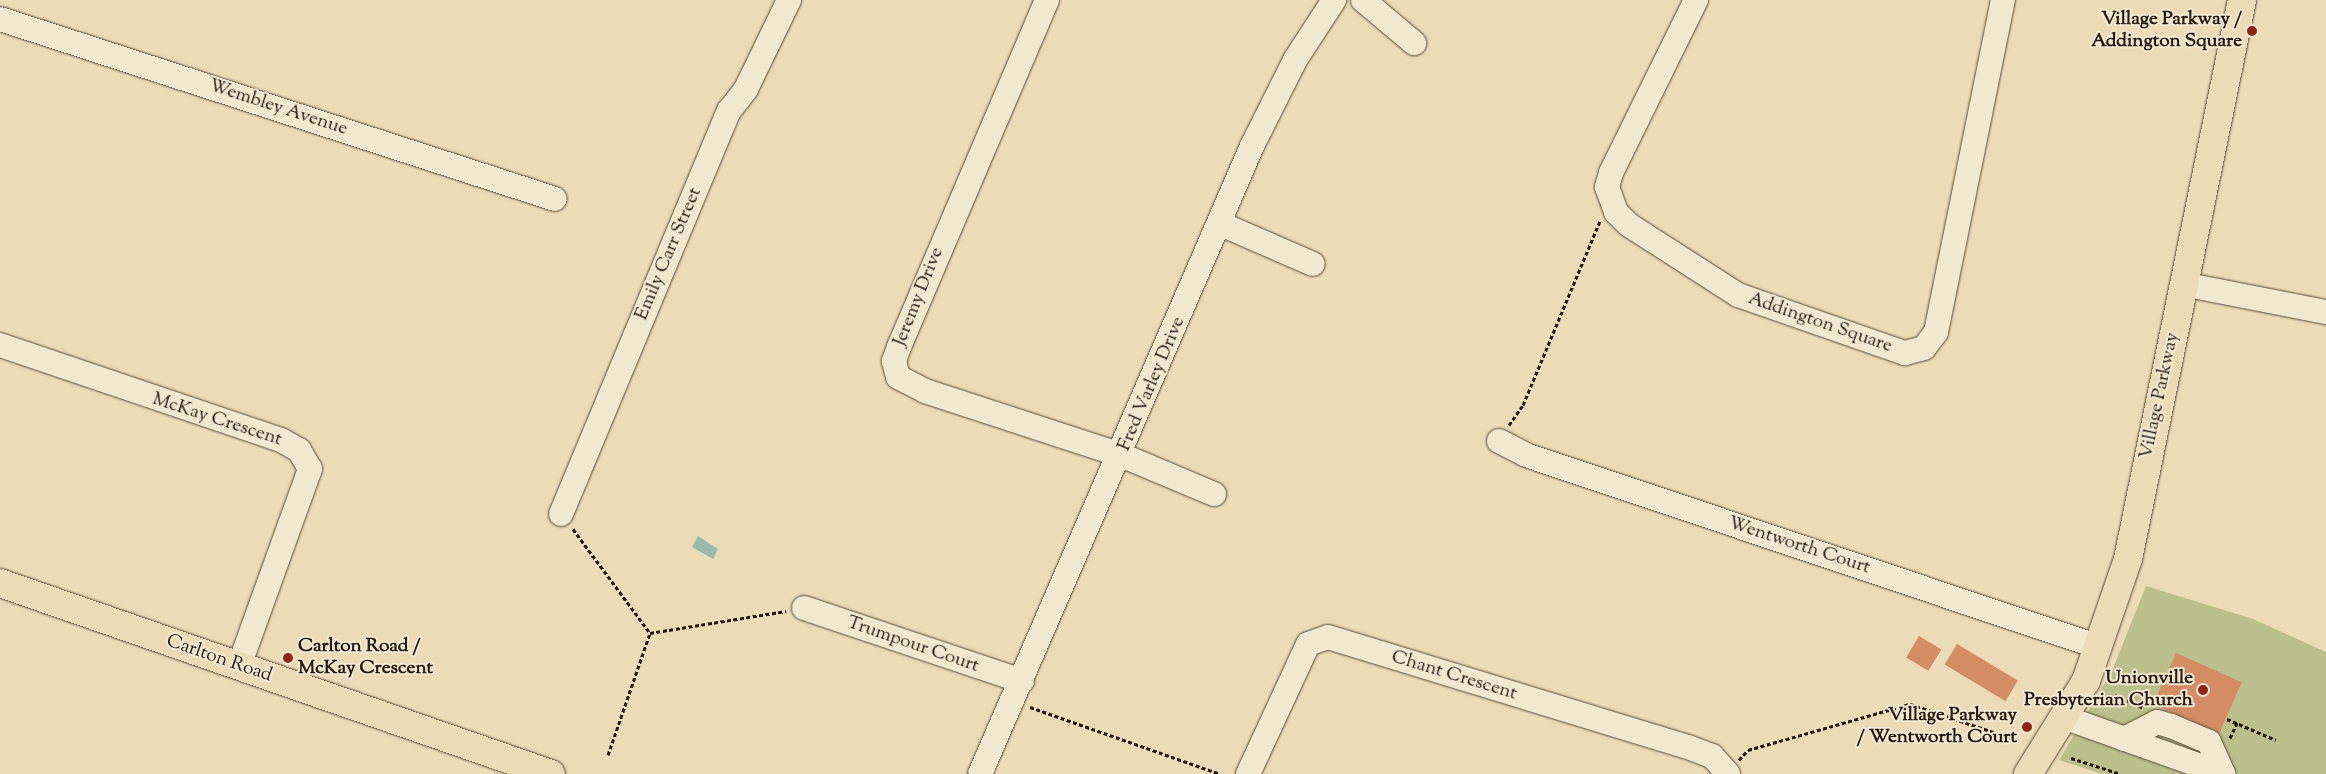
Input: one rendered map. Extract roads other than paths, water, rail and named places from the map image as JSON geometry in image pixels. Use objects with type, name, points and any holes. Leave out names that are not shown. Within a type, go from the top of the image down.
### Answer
[{"type":"main road","name":"Village Parkway","points":[[2028,774],[2066,718],[2099,647],[2128,559],[2242,0]]},
{"type":"main road","name":"Carlton Road","points":[[0,583],[551,774]]},
{"type":"street","name":"Emily Carr Street","points":[[562,514],[729,111],[746,89],[789,0]]},
{"type":"street","name":"Fred Varley Drive","points":[[980,774],[1121,455],[1278,91],[1334,0]]},
{"type":"street","points":[[1363,0],[1414,43]]},
{"type":"street","name":"Addington Square","points":[[1696,0],[1611,173],[1609,197],[1629,225],[1738,295],[1905,352],[1924,348],[1936,332],[2003,0]]},
{"type":"street","name":"Jeremy Drive","points":[[1041,2],[899,346],[895,368],[908,385],[1121,455],[1214,494]]},
{"type":"street","name":"Wembley Avenue","points":[[0,19],[555,199]]},
{"type":"street","points":[[1221,224],[1313,264]]},
{"type":"street","points":[[2183,284],[2326,312]]},
{"type":"street","name":"McKay Crescent","points":[[0,345],[281,440],[299,450],[310,469],[239,666]]},
{"type":"street","name":"Wentworth Court","points":[[1499,441],[1526,455],[2099,647]]},
{"type":"street","name":"Trumpour Court","points":[[804,608],[1018,691]]},
{"type":"street","name":"Chant Crescent","points":[[1248,774],[1308,644],[1328,637],[1688,747],[1712,756],[1728,773]]},
{"type":"street","points":[[2066,718],[2124,739],[2157,722],[2171,726],[2209,742],[2223,774]]},
{"type":"place","name":"Village Parkway / Addington Square","points":[[2252,31]]},
{"type":"place","name":"Carlton Road / McKay Crescent","points":[[288,658]]},
{"type":"place","name":"Unionville Presbyterian Church","points":[[2203,690]]},
{"type":"place","name":"Village Parkway / Wentworth Court","points":[[2027,727]]}]
